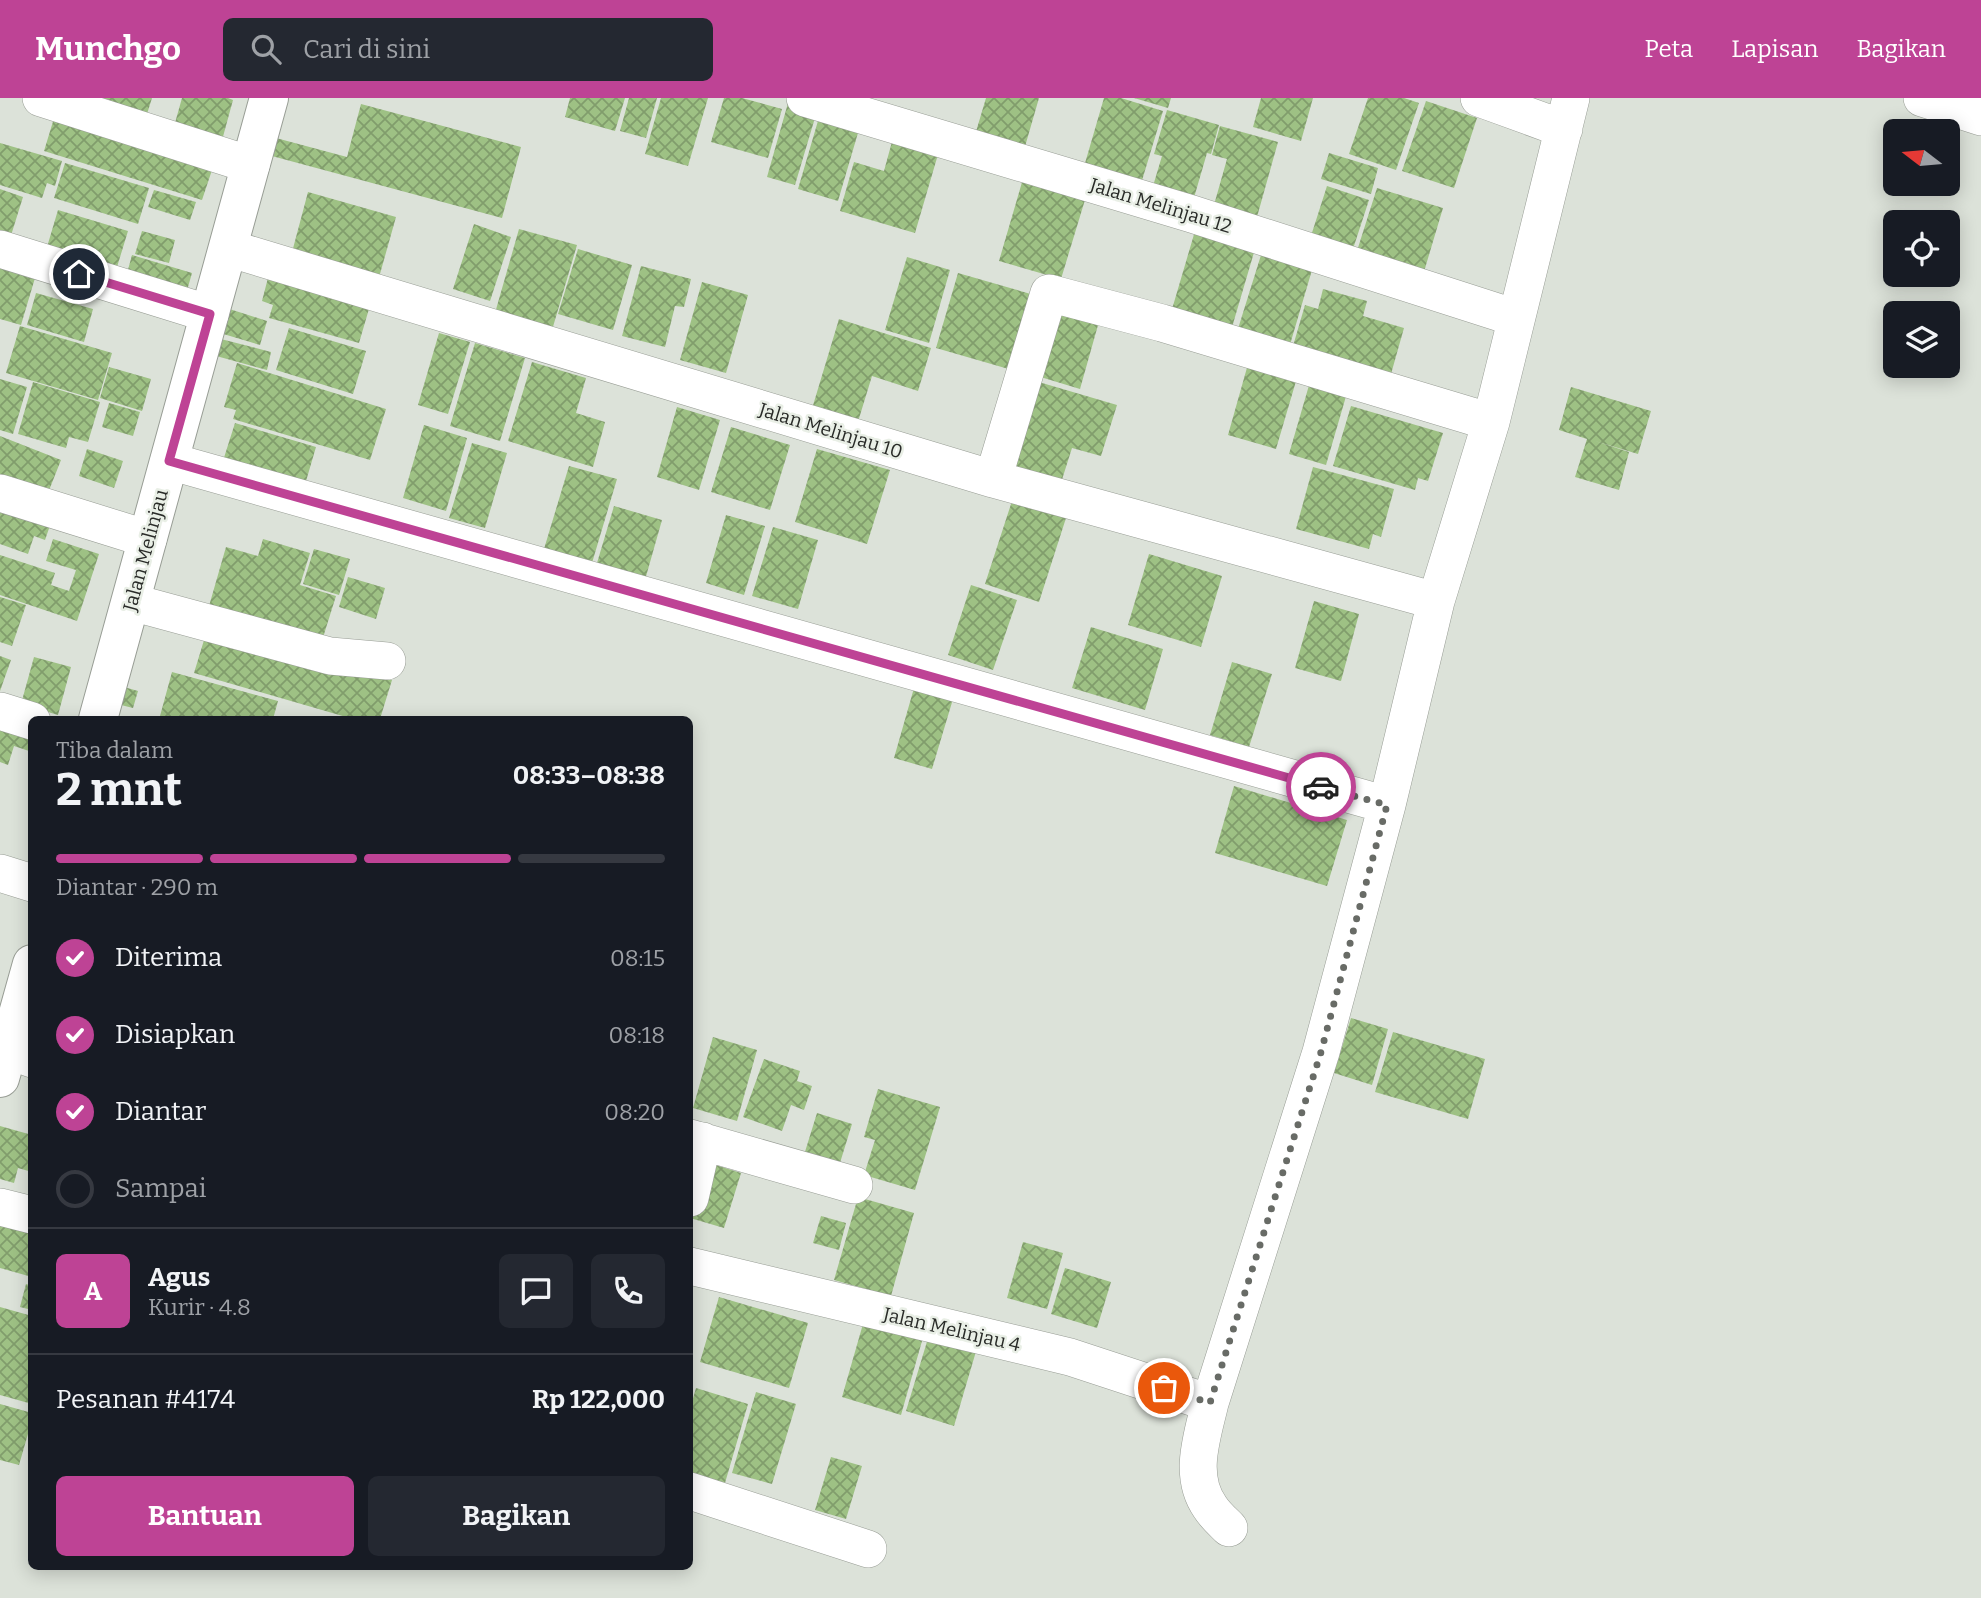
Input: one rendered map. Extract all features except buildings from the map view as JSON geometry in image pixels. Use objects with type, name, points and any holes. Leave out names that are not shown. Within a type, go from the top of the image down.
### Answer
[{"type":"street","points":[[41,98],[251,164]]},
{"type":"street","name":"Jalan Melinjau","points":[[100,716],[269,98]]},
{"type":"street","name":"Jalan Melinjau 12","points":[[805,98],[1192,214],[1516,318]]},
{"type":"street","points":[[1229,1528],[1209,1507],[1199,1479],[1198,1454],[1210,1403],[1321,1052],[1387,805],[1436,600],[1491,422],[1568,114],[1479,98]]},
{"type":"street","points":[[1922,98],[1981,117]]},
{"type":"street","name":"Jalan Melinjau 10","points":[[228,248],[993,479],[1436,600]]},
{"type":"street","points":[[0,249],[210,314]]},
{"type":"street","points":[[993,479],[1049,293],[1162,323],[1491,422]]},
{"type":"street","points":[[169,461],[1387,805]]},
{"type":"street","points":[[0,493],[148,539]]},
{"type":"street","points":[[131,602],[330,656],[387,661]]},
{"type":"street","points":[[0,711],[28,720]]},
{"type":"street","points":[[0,873],[28,882]]},
{"type":"street","points":[[13,1062],[10,1004],[28,971]]},
{"type":"street","points":[[693,1168],[696,1139],[854,1185]]},
{"type":"street","points":[[0,1208],[28,1215]]},
{"type":"street","name":"Jalan Melinjau 4","points":[[693,1267],[1070,1357],[1210,1403]]},
{"type":"street","points":[[693,1492],[868,1549]]},
{"type":"way so far","points":[[1164,1388],[1210,1403],[1321,1052],[1387,805],[1321,787]]},
{"type":"route","points":[[79,274],[210,314],[169,461],[1321,787]]}]
